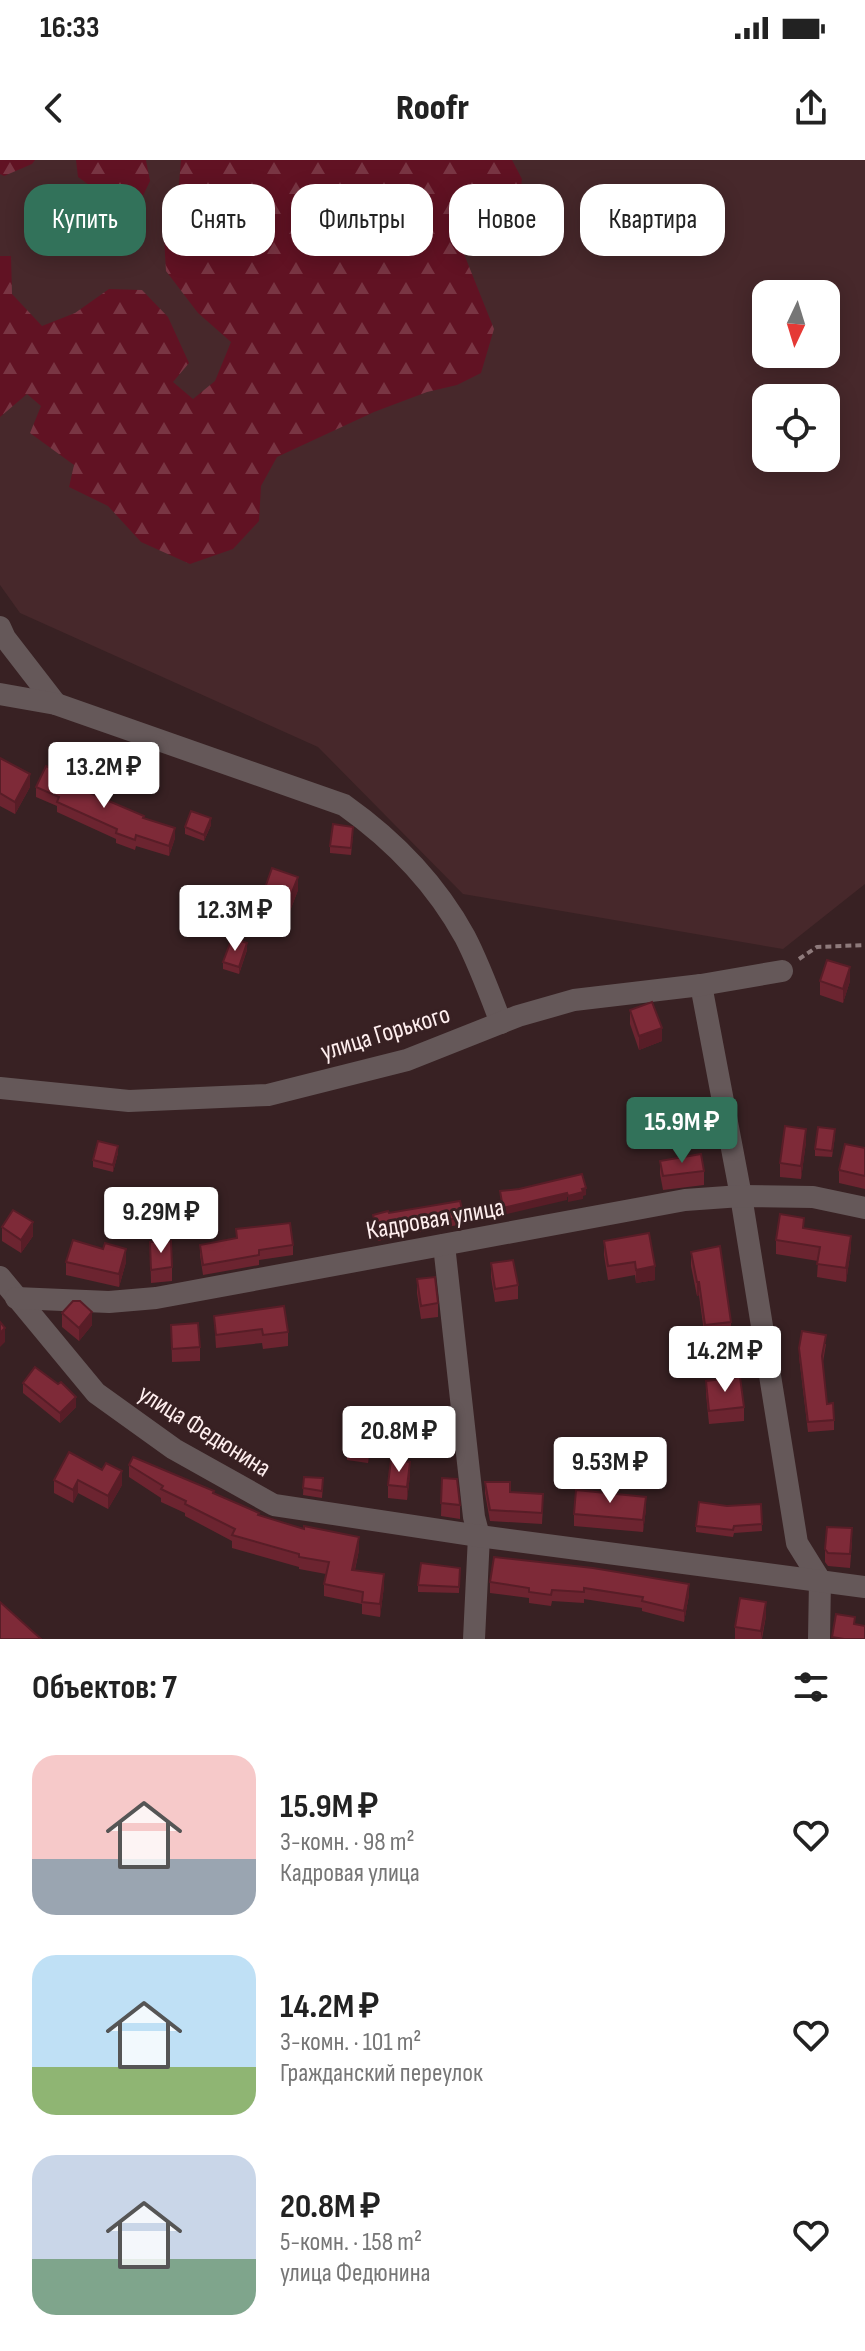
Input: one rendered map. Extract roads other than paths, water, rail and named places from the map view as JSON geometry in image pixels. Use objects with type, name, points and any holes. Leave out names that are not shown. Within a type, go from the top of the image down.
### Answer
[{"type":"street","points":[[0,627],[56,704]]},
{"type":"street","points":[[0,694],[56,704],[344,805],[380,831],[420,874],[464,935],[501,1023]]},
{"type":"street","name":"улица Горького","points":[[0,1088],[129,1101],[268,1095],[407,1060],[501,1023],[574,1000],[701,985],[782,971]]},
{"type":"street","points":[[701,985],[741,1196],[797,1543],[820,1580],[819,1639]]},
{"type":"street","name":"Кадровая улица","points":[[16,1298],[109,1302],[156,1298],[685,1200],[741,1196],[813,1197],[865,1208]]},
{"type":"street","points":[[444,1245],[474,1517],[479,1536],[474,1639]]},
{"type":"street","name":"улица Федюнина","points":[[0,1277],[96,1393],[174,1449],[274,1505],[479,1536],[865,1587]]}]
